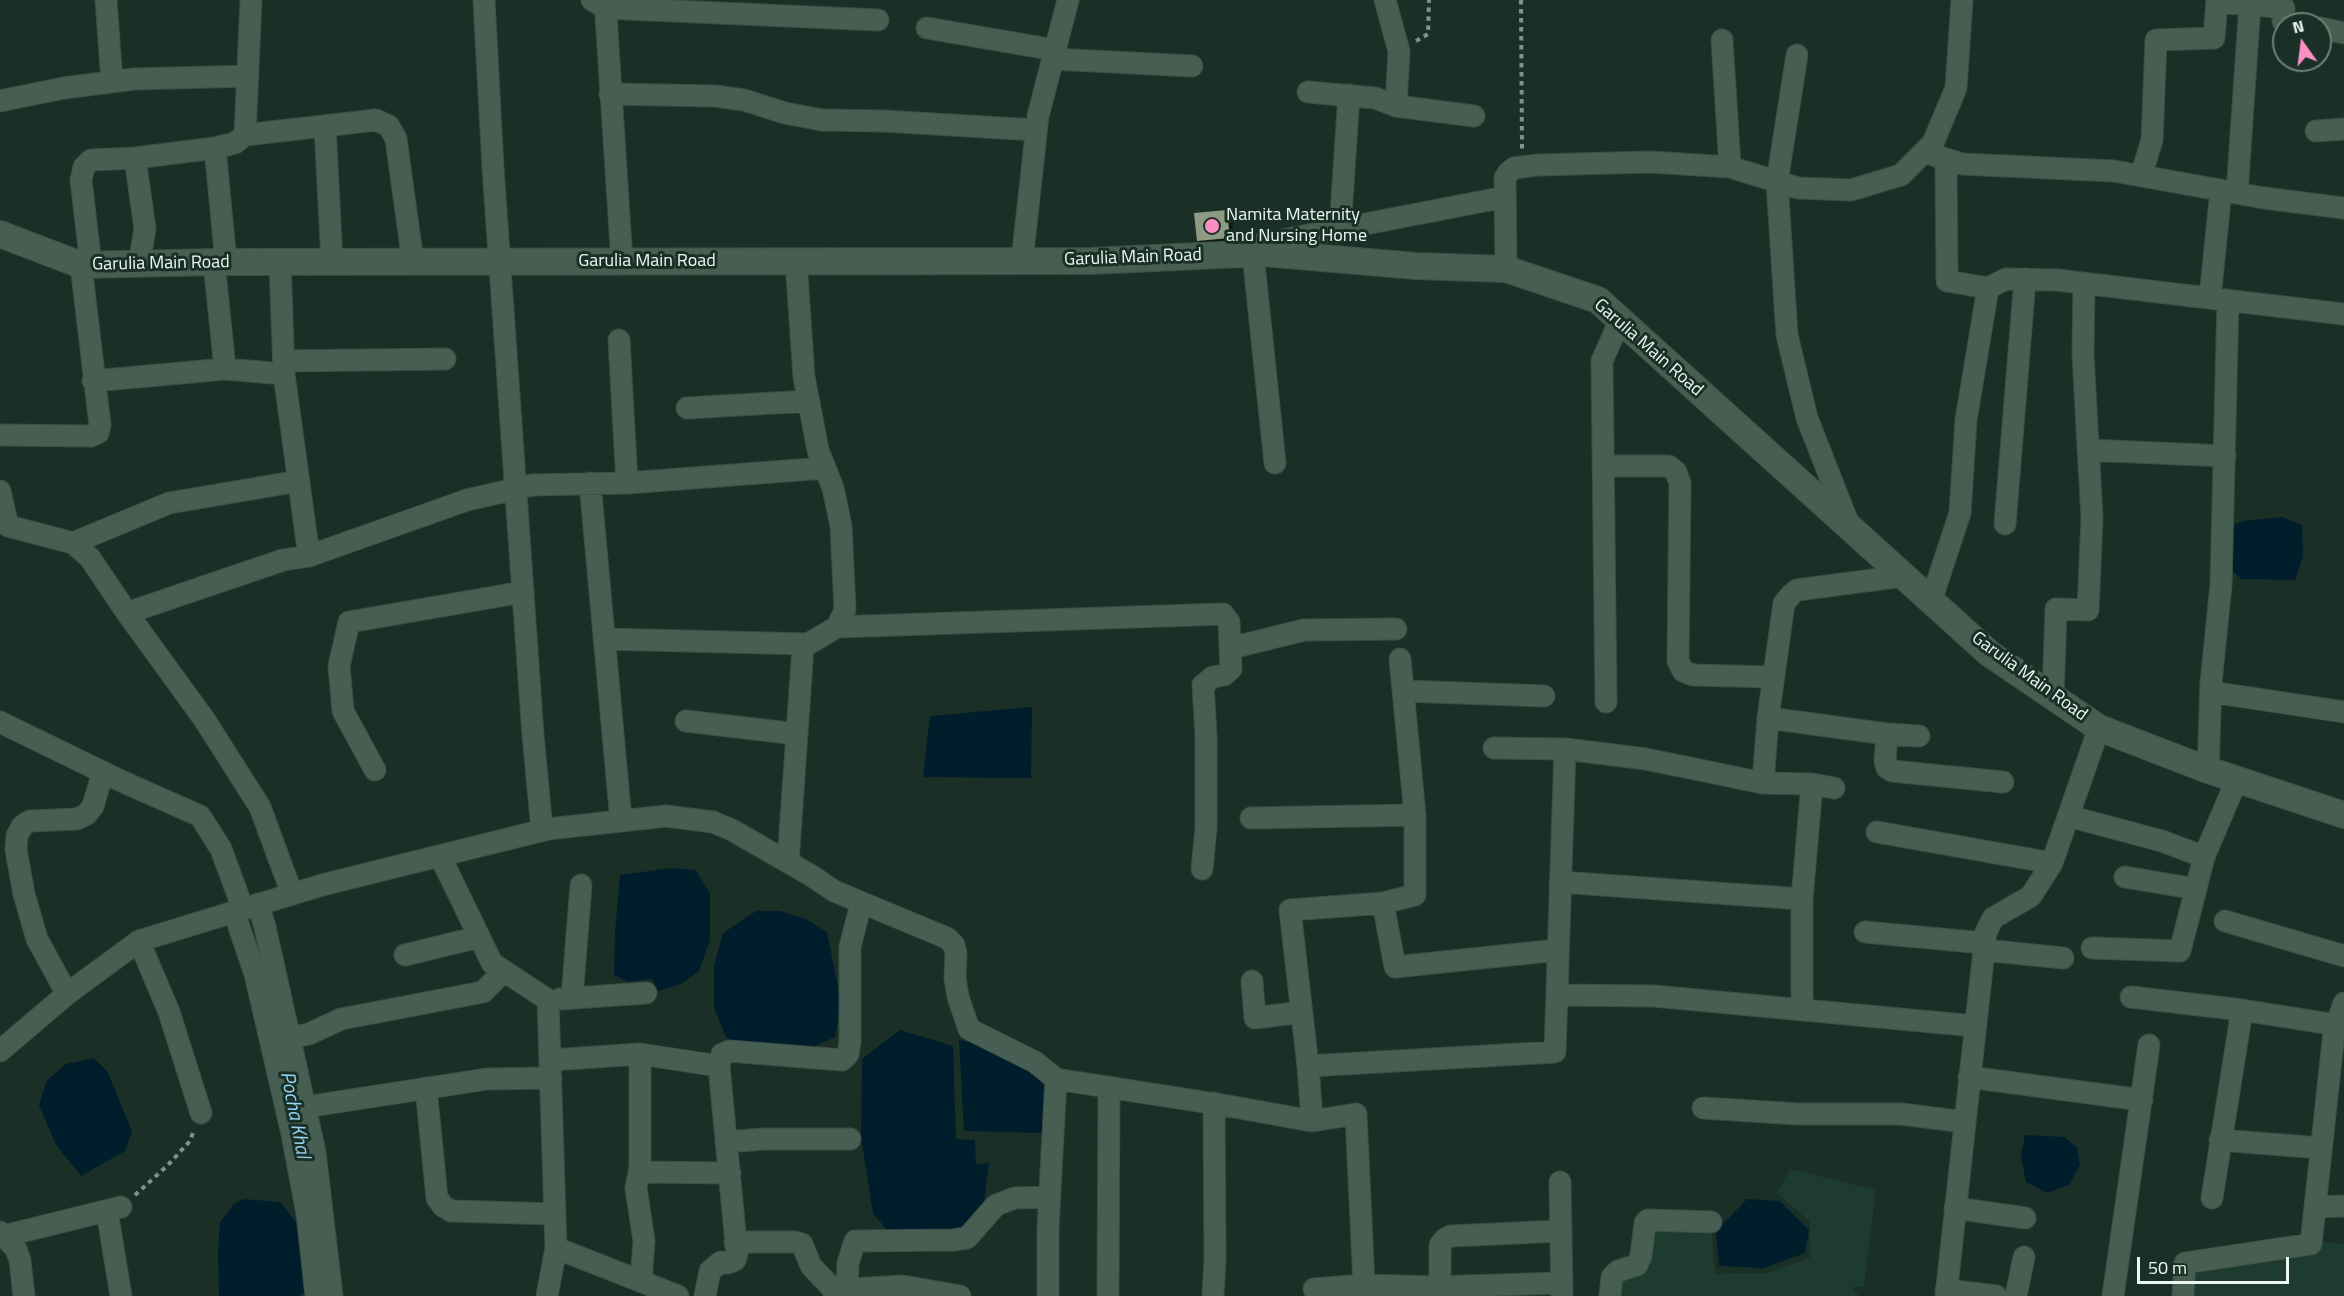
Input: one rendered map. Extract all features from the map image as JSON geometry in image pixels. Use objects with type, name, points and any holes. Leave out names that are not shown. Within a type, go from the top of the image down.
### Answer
[{"type":"street","points":[[106,0],[112,82]]},
{"type":"street","points":[[245,135],[251,0]]},
{"type":"street","points":[[484,0],[523,592],[542,830]]},
{"type":"street","points":[[1022,261],[1036,130],[1068,0]]},
{"type":"street","points":[[1386,0],[1399,51],[1396,106]]},
{"type":"street","points":[[1506,269],[1505,178],[1514,168],[1650,162],[1730,167],[1798,189],[1851,190],[1901,175],[1933,143],[1956,88],[1962,0]]},
{"type":"street","points":[[2141,176],[2152,140],[2156,40],[2214,38],[2217,2],[2250,3],[2284,8],[2284,12]]},
{"type":"street","points":[[622,262],[601,3],[702,6],[878,20]]},
{"type":"street","points":[[2208,770],[2211,692],[2221,585],[2225,456],[2219,299],[2250,3]]},
{"type":"street","points":[[927,28],[1054,55],[1192,66]]},
{"type":"street","points":[[1722,40],[1730,167]]},
{"type":"street","points":[[1797,55],[1777,182],[1786,325],[1794,369],[1807,418],[1849,527]]},
{"type":"street","points":[[0,101],[64,87],[134,79],[248,76]]},
{"type":"street","points":[[1308,92],[1376,98],[1396,106],[1474,116]]},
{"type":"street","points":[[610,94],[715,96],[744,100],[785,113],[822,120],[883,121],[1036,130]]},
{"type":"street","points":[[1340,229],[1349,95]]},
{"type":"street","points":[[0,435],[92,436],[98,433],[100,425],[93,381],[81,180],[84,167],[91,160],[135,158],[215,148],[235,142],[245,135],[376,120],[389,126],[396,139],[413,262]]},
{"type":"street","points":[[325,126],[332,262]]},
{"type":"street","points":[[2316,131],[2344,129]]},
{"type":"street","points":[[215,148],[225,369]]},
{"type":"street","points":[[1924,152],[1962,164],[2114,171],[2229,192],[2344,208]]},
{"type":"street","points":[[135,158],[145,229],[139,264]]},
{"type":"street","points":[[1946,159],[1947,281],[1988,288],[2006,279],[2084,283],[2344,314]]},
{"type":"street","points":[[1275,463],[1243,254],[1250,245],[1505,197]]},
{"type":"street","name":"Garulia Main Road","points":[[0,236],[86,265],[220,262],[1090,261],[1243,254],[1416,266],[1506,269],[1598,300],[1990,654],[2099,728],[2208,770],[2344,815]]},
{"type":"street","points":[[796,261],[804,377],[808,401],[818,450],[833,488],[841,526],[845,610],[837,627]]},
{"type":"street","points":[[280,262],[284,367],[309,556]]},
{"type":"street","points":[[2005,524],[2025,279]]},
{"type":"street","points":[[2053,696],[2056,609],[2088,610],[2092,518],[2083,355],[2084,283]]},
{"type":"street","points":[[1931,601],[1960,513],[1966,420],[1988,288]]},
{"type":"street","points":[[1606,702],[1602,361],[1620,320]]},
{"type":"street","points":[[620,340],[627,483]]},
{"type":"street","points":[[93,381],[225,369],[445,359]]},
{"type":"street","points":[[687,408],[808,401]]},
{"type":"street","points":[[2088,450],[2225,456]]},
{"type":"street","points":[[1603,466],[1669,466],[1676,472],[1680,483],[1678,661],[1683,671],[1693,675],[1773,677]]},
{"type":"street","points":[[127,613],[283,560],[309,556],[467,500],[532,485],[627,483],[825,468]]},
{"type":"street","points":[[73,543],[169,503],[299,481]]},
{"type":"street","points":[[590,483],[621,821]]},
{"type":"street","points":[[0,491],[4,528],[73,543],[90,558],[204,718],[260,807],[292,894]]},
{"type":"street","points":[[1763,783],[1768,717],[1784,603],[1797,590],[1903,576]]},
{"type":"street","points":[[375,770],[343,711],[339,666],[349,622],[523,592]]},
{"type":"street","points":[[788,862],[803,647],[837,627],[1132,619],[1214,613],[1223,614],[1229,622],[1231,669],[1224,675],[1213,676],[1203,685],[1206,793],[1202,869]]},
{"type":"street","points":[[1231,648],[1304,630],[1396,629]]},
{"type":"street","points":[[604,639],[808,644]]},
{"type":"street","points":[[1312,1121],[1290,910],[1383,903],[1415,895],[1414,815],[1400,659]]},
{"type":"street","points":[[1404,691],[1544,696]]},
{"type":"street","points":[[2211,692],[2344,712]]},
{"type":"street","points":[[1768,717],[1887,734],[1919,736]]},
{"type":"street","points":[[686,721],[796,734]]},
{"type":"street","points":[[0,722],[200,816],[221,849],[245,908],[290,1038],[315,1152],[332,1296]]},
{"type":"street","points":[[1996,1296],[1946,1293],[1986,932],[1993,918],[2031,896],[2052,862],[2099,728]]},
{"type":"street","points":[[1887,734],[1885,761],[1887,768],[1892,771],[2003,782]]},
{"type":"street","points":[[1494,748],[1565,749],[1646,759],[1763,783],[1812,784],[1834,788]]},
{"type":"street","points":[[1308,1066],[1555,1052],[1559,995],[1558,950],[1565,749]]},
{"type":"street","points":[[67,994],[37,939],[24,894],[16,850],[17,836],[22,826],[30,821],[77,819],[87,813],[93,806],[103,772]]},
{"type":"street","points":[[2092,948],[2180,951],[2204,857],[2237,779]]},
{"type":"street","points":[[1802,1009],[1802,898],[1812,784]]},
{"type":"street","points":[[1251,818],[1414,815]]},
{"type":"street","points":[[0,1051],[67,994],[139,941],[292,894],[542,830],[666,816],[713,822],[732,830],[834,891],[947,938],[954,945],[957,997],[969,1029],[1035,1062],[1056,1079],[1214,1103],[1312,1121],[1356,1114],[1364,1285]]},
{"type":"street","points":[[2068,816],[2162,841],[2204,857]]},
{"type":"street","points":[[1876,832],[2052,862]]},
{"type":"street","points":[[440,856],[492,963],[504,971],[548,1000],[646,993]]},
{"type":"street","points":[[2125,877],[2196,890]]},
{"type":"street","points":[[1560,882],[1802,898]]},
{"type":"street","points":[[572,998],[581,885]]},
{"type":"street","points":[[1383,903],[1395,968],[1558,950]]},
{"type":"street","points":[[705,1296],[710,1271],[715,1265],[735,1260],[730,1173],[719,1066],[722,1054],[729,1052],[842,1060],[848,1054],[850,947],[861,904]]},
{"type":"street","points":[[245,908],[255,974],[292,1134],[307,1213],[316,1296]]},
{"type":"street","points":[[2225,921],[2344,956]]},
{"type":"street","points":[[1865,932],[2063,958]]},
{"type":"street","points":[[405,955],[479,937]]},
{"type":"street","points":[[139,941],[169,1012],[201,1113]]},
{"type":"street","points":[[290,1038],[309,1034],[341,1019],[483,992],[504,971]]},
{"type":"street","points":[[1252,981],[1255,1018],[1302,1012]]},
{"type":"street","points":[[1559,995],[1654,996],[1975,1026]]},
{"type":"street","points":[[2132,997],[2337,1024]]},
{"type":"street","points":[[547,1296],[556,1248],[548,1000]]},
{"type":"street","points":[[2182,1296],[2185,1263],[2311,1244],[2321,1148],[2336,1096],[2337,1024],[2344,1003]]},
{"type":"street","points":[[2212,1198],[2242,1010]]},
{"type":"street","points":[[2113,1296],[2149,1045]]},
{"type":"street","points":[[305,1107],[640,1054],[719,1066]]},
{"type":"street","points":[[640,1054],[640,1172],[636,1188],[644,1241],[641,1281]]},
{"type":"street","points":[[1970,1077],[2142,1100]]},
{"type":"street","points":[[1048,1296],[1056,1079]]},
{"type":"street","points":[[1108,1087],[1108,1296]]},
{"type":"street","points":[[426,1088],[437,1198],[442,1206],[452,1211],[555,1214]]},
{"type":"street","points":[[1213,1296],[1215,1258],[1214,1103]]},
{"type":"street","points":[[1703,1108],[1798,1114],[1901,1114],[1965,1122]]},
{"type":"street","points":[[726,1143],[764,1139],[850,1139]]},
{"type":"street","points":[[2220,1140],[2321,1148]]},
{"type":"street","points":[[640,1172],[730,1173]]},
{"type":"street","points":[[1314,1289],[1364,1285],[1562,1289],[1560,1182]]},
{"type":"street","points":[[838,1292],[855,1241],[967,1238],[996,1205],[1015,1198],[1050,1197]]},
{"type":"street","points":[[2315,1208],[2344,1206]]},
{"type":"street","points":[[1955,1208],[2025,1218]]},
{"type":"street","points":[[2,1234],[114,1209],[121,1296]]},
{"type":"street","points":[[1610,1296],[1612,1276],[1618,1271],[1636,1265],[1641,1256],[1645,1223],[1648,1220],[1711,1222]]},
{"type":"street","points":[[1440,1287],[1440,1245],[1451,1236],[1561,1231]]},
{"type":"street","points":[[2,1234],[16,1249],[20,1260],[24,1296]]},
{"type":"street","points":[[735,1242],[802,1244],[811,1266],[838,1292],[903,1286],[960,1296]]},
{"type":"street","points":[[556,1248],[641,1281],[665,1294]]},
{"type":"street","points":[[2016,1296],[2024,1257]]},
{"type":"path","points":[[1399,51],[1428,34],[1429,0]]},
{"type":"path","points":[[1521,0],[1523,167]]},
{"type":"path","points":[[114,1209],[167,1167],[190,1141],[201,1113]]},
{"type":"shaded area","points":[[1790,1169],[1876,1190],[1864,1286],[1852,1287],[1859,1296],[1613,1296],[1616,1279],[1643,1273],[1647,1221],[1712,1232],[1715,1274],[1768,1273],[1810,1258],[1810,1222],[1777,1193]]},
{"type":"shaded area","points":[[2320,1242],[2344,1244],[2344,1296],[2191,1296],[2192,1270]]},
{"type":"water","points":[[2282,517],[2302,525],[2303,556],[2295,580],[2241,579],[2231,569],[2232,525],[2244,521]]},
{"type":"water","points":[[1032,707],[1031,778],[923,777],[930,716]]},
{"type":"water","points":[[671,868],[696,870],[710,894],[710,940],[699,971],[681,984],[658,991],[652,979],[628,982],[614,975],[620,875]]},
{"type":"water","points":[[756,911],[780,911],[806,919],[827,932],[841,1003],[835,1037],[811,1048],[734,1050],[714,1008],[714,966],[723,933]]},
{"type":"water","points":[[900,1030],[953,1046],[956,1139],[975,1140],[976,1164],[989,1163],[984,1202],[959,1235],[887,1230],[873,1213],[861,1138],[862,1059]]},
{"type":"water","points":[[959,1040],[1001,1048],[1044,1081],[1042,1133],[964,1131]]},
{"type":"water","points":[[94,1058],[107,1071],[132,1131],[125,1151],[81,1176],[56,1145],[39,1105],[47,1080],[66,1064]]},
{"type":"water","points":[[2025,1135],[2065,1137],[2077,1148],[2080,1165],[2069,1185],[2047,1193],[2026,1182],[2021,1156]]},
{"type":"water","points":[[244,1199],[280,1202],[296,1222],[305,1292],[299,1296],[219,1296],[220,1222],[234,1204]]},
{"type":"water","points":[[1747,1199],[1780,1201],[1809,1230],[1805,1253],[1764,1268],[1719,1266],[1716,1231]]},
{"type":"building","points":[[1227,210],[1230,238],[1197,241],[1194,213]]},
{"type":"place","name":"Namita Maternity and Nursing Home","points":[[1212,226]]},
{"type":"water label","name":"Pocha Khal","points":[[294,1115]]}]
